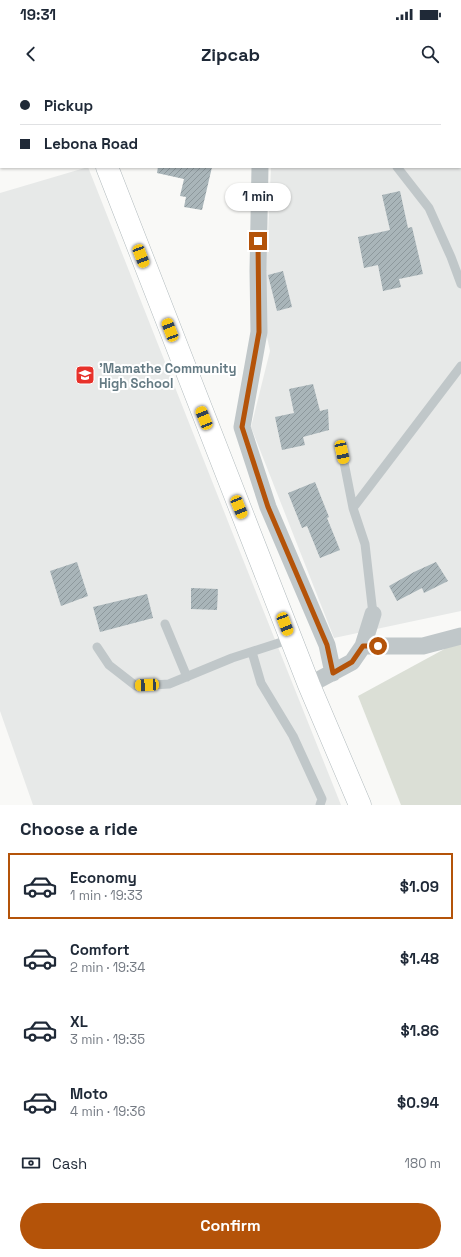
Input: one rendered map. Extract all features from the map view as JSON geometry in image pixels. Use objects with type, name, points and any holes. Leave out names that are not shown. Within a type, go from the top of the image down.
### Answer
[{"type":"main road","points":[[107,168],[309,686],[360,805]]},
{"type":"street","points":[[260,168],[258,271],[259,332],[242,427],[268,507],[327,645],[333,673]]},
{"type":"street","points":[[309,686],[352,662],[363,646],[373,614]]},
{"type":"street","points":[[363,646],[423,646],[461,636]]},
{"type":"lane","points":[[397,168],[429,208],[451,257],[461,284]]},
{"type":"lane","points":[[353,508],[461,366]]},
{"type":"lane","points":[[342,452],[353,508],[365,544],[373,614]]},
{"type":"lane","points":[[165,624],[187,677]]},
{"type":"lane","points":[[97,647],[109,665],[136,686],[169,684],[232,658],[291,639]]},
{"type":"lane","points":[[252,652],[261,683],[293,736],[322,799],[320,805]]},
{"type":"shaded area","name":"'Mamathe Community High School","points":[[88,168],[341,805],[33,805],[0,711],[0,193]]},
{"type":"shaded area","points":[[271,168],[461,168],[461,611],[334,638],[251,427],[270,351],[264,323]]},
{"type":"shaded area","points":[[461,640],[461,805],[401,805],[358,696]]},
{"type":"building","points":[[158,168],[212,168],[202,210],[184,207],[186,197],[180,196],[184,179],[157,173]]},
{"type":"building","points":[[400,191],[408,228],[412,227],[423,274],[399,279],[401,287],[383,291],[378,265],[364,268],[358,237],[390,230],[382,195]]},
{"type":"building","points":[[283,271],[292,307],[277,311],[268,275]]},
{"type":"building","points":[[313,384],[320,411],[328,409],[329,430],[303,437],[305,445],[282,450],[275,417],[294,413],[289,389]]},
{"type":"building","points":[[315,482],[340,550],[320,558],[307,526],[302,528],[288,493]]},
{"type":"building","points":[[77,562],[88,596],[61,606],[50,571]]},
{"type":"building","points":[[436,562],[448,581],[424,593],[422,588],[397,601],[389,586]]},
{"type":"building","points":[[191,588],[218,589],[217,610],[191,609]]},
{"type":"building","points":[[147,594],[153,618],[100,632],[93,607]]},
{"type":"place","name":"'Mamathe Community High School","points":[[85,375]]},
{"type":"route","points":[[258,241],[259,332],[242,427],[268,507],[327,645],[333,673],[352,662],[363,646],[378,646]]}]
